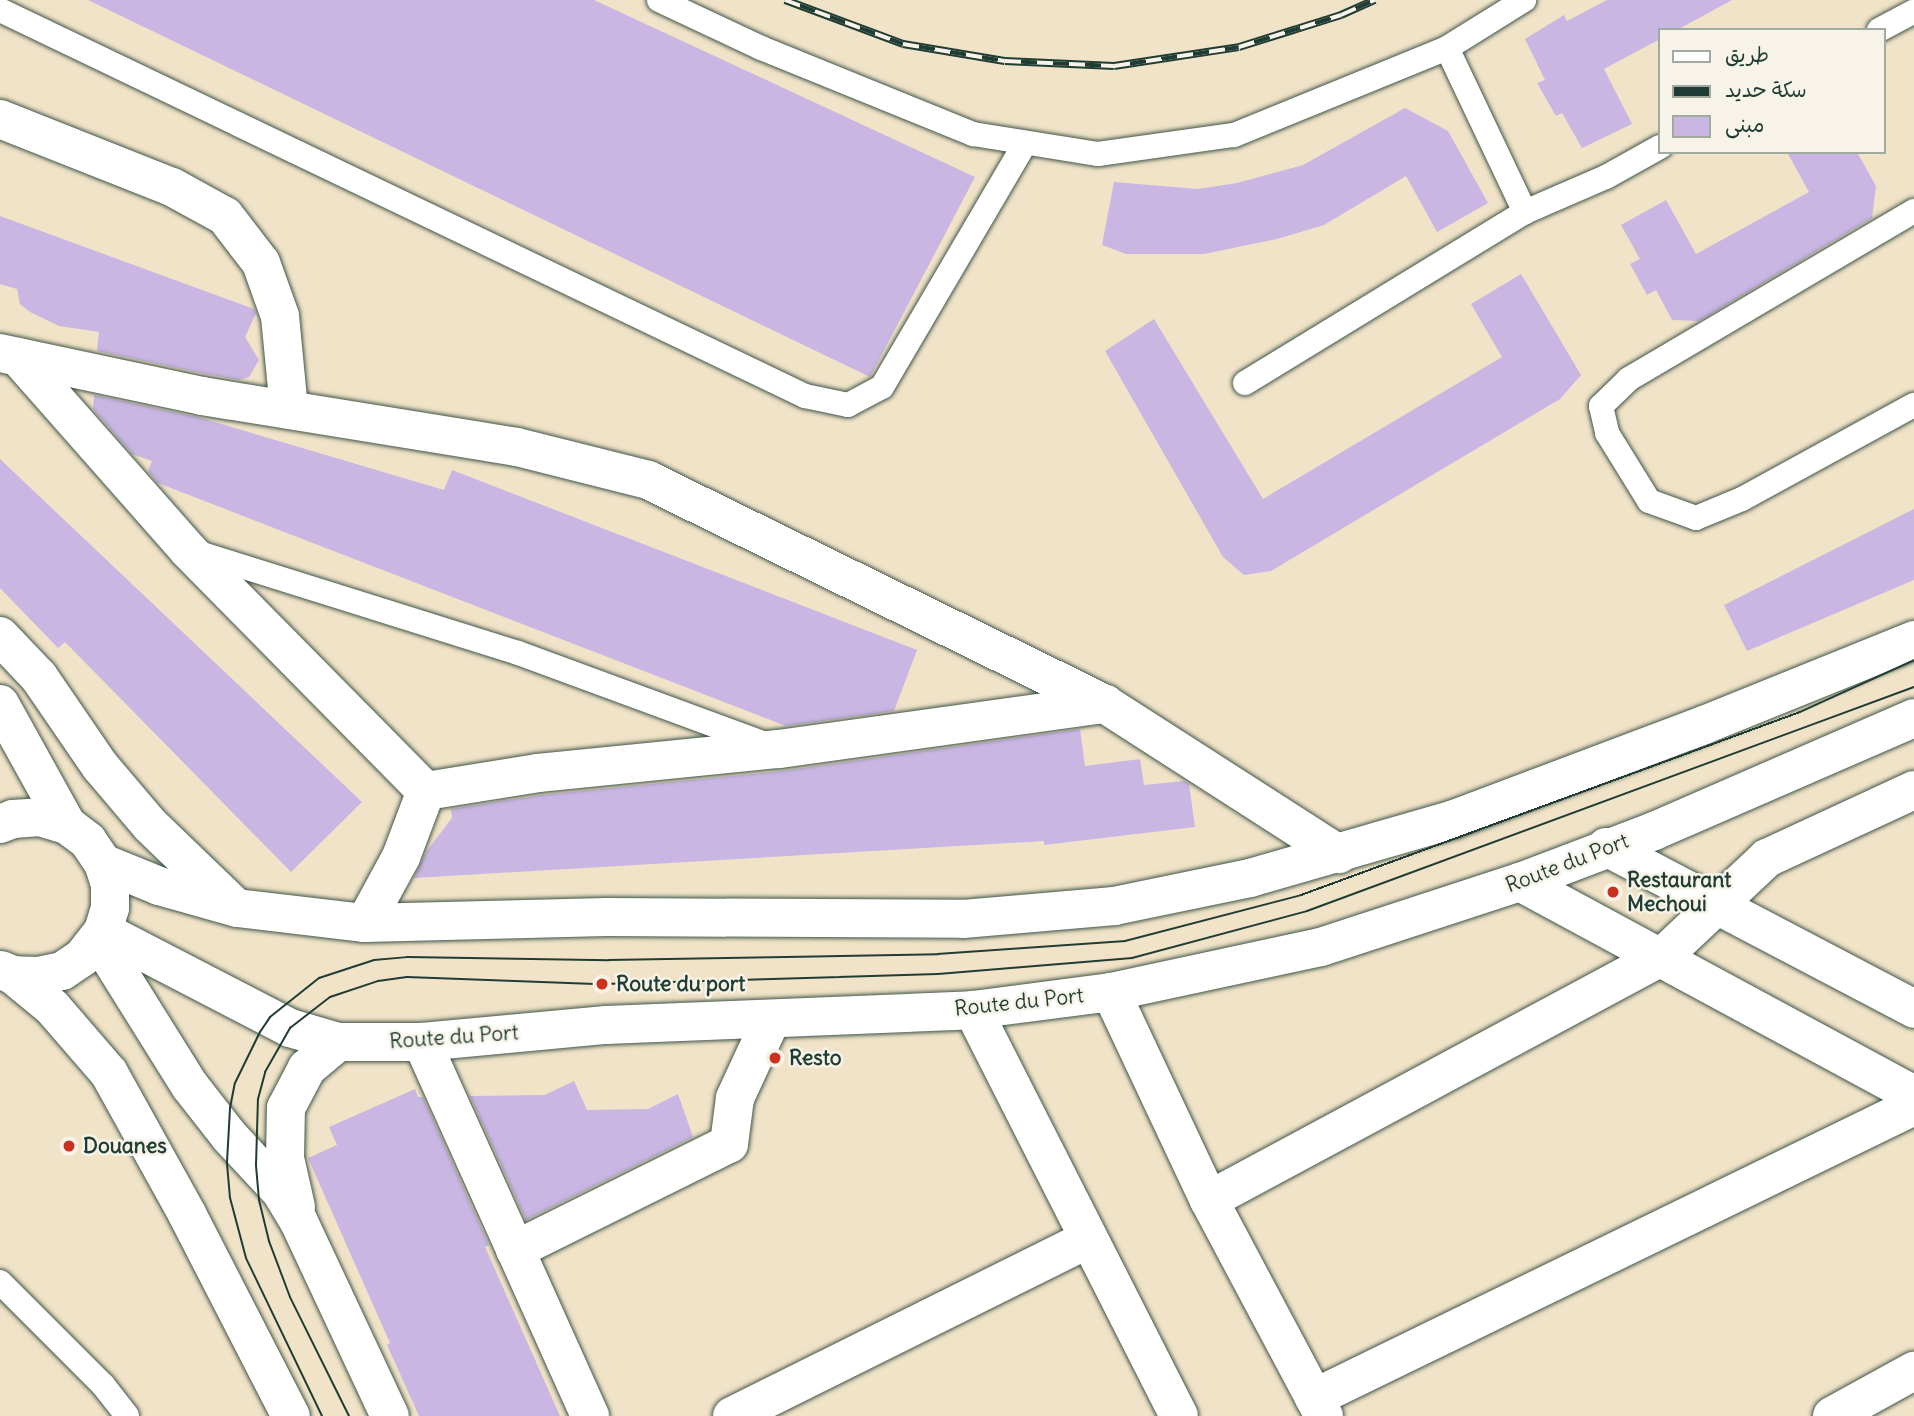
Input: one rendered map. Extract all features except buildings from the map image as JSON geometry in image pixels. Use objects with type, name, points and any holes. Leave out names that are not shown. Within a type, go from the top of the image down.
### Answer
[{"type":"street","points":[[0,119],[172,187],[225,216],[261,263],[280,316],[289,409]]},
{"type":"street","points":[[9,355],[202,396],[517,447],[648,480],[1105,704],[1339,854]]},
{"type":"street","points":[[9,355],[188,550],[426,791]]},
{"type":"street","points":[[0,636],[39,677],[100,766],[150,825],[237,908]]},
{"type":"street","points":[[0,824],[13,819],[40,817],[159,886],[237,908],[365,923],[607,917],[963,919],[1041,914],[1114,906],[1181,894],[1339,854],[1454,819],[1914,640]]},
{"type":"street","points":[[0,704],[110,885],[110,908],[101,935],[83,957],[62,971],[37,976],[7,972]]},
{"type":"street","points":[[426,791],[538,773],[779,749],[1105,704]]},
{"type":"street","name":"Route du Port","points":[[101,935],[290,1028],[338,1042],[422,1042],[606,1025],[973,1010],[1111,992],[1321,947],[1520,882],[1606,847],[1654,831],[1914,718]]},
{"type":"street","points":[[86,843],[99,812],[100,766]]},
{"type":"street","points":[[1209,1200],[1663,956],[1767,858],[1914,790]]},
{"type":"street","points":[[365,923],[401,858],[426,791]]},
{"type":"street","points":[[1606,847],[1914,1009]]},
{"type":"street","points":[[1520,882],[1663,956],[1914,1095]]},
{"type":"street","points":[[101,935],[190,1086],[229,1136],[281,1192],[299,1222],[390,1416]]},
{"type":"street","points":[[7,972],[52,1007],[109,1073],[187,1214],[291,1416]]},
{"type":"street","points":[[1111,992],[1209,1200],[1319,1407],[1914,1106]]},
{"type":"street","points":[[973,1010],[1179,1416]]},
{"type":"street","points":[[515,1250],[729,1144],[735,1098],[771,1020]]},
{"type":"street","points":[[299,1222],[285,1158],[286,1108],[307,1068],[338,1042]]},
{"type":"street","points":[[422,1042],[590,1416]]},
{"type":"street","points":[[732,1416],[1089,1239]]},
{"type":"street","points":[[1832,1416],[1914,1371]]},
{"type":"lane","points":[[659,0],[761,48],[973,134],[1098,154],[1234,135],[1447,48],[1524,0]]},
{"type":"lane","points":[[0,10],[805,396],[848,405],[882,387],[1025,143]]},
{"type":"lane","points":[[1883,28],[1914,11]]},
{"type":"lane","points":[[1447,48],[1525,212]]},
{"type":"lane","points":[[1245,383],[1525,212],[1606,177],[1658,148]]},
{"type":"lane","points":[[1914,211],[1629,379],[1601,405],[1606,433],[1649,501],[1696,517],[1742,499],[1914,405]]},
{"type":"lane","points":[[188,550],[518,653],[779,749]]},
{"type":"lane","points":[[0,1282],[103,1385],[127,1416]]},
{"type":"tram line","points":[[322,1416],[246,1258],[230,1198],[227,1162],[230,1108],[235,1083],[260,1032],[270,1017],[319,978],[374,960],[407,957],[609,960],[938,954],[1125,941],[1301,895],[1800,712],[1914,660]]},
{"type":"tram line","points":[[349,1416],[290,1297],[269,1241],[259,1200],[256,1165],[258,1099],[265,1072],[290,1028],[330,997],[378,981],[407,977],[602,984],[938,974],[1132,958],[1307,911],[1914,687]]},
{"type":"railway","points":[[785,0],[903,44],[1005,61],[1114,66],[1239,47],[1341,15],[1375,0]]},
{"type":"place","name":"Restaurant Mechoui","points":[[1613,892]]},
{"type":"place","name":"Route du port","points":[[602,984]]},
{"type":"place","name":"Resto","points":[[775,1058]]},
{"type":"place","name":"Douanes","points":[[69,1146]]}]
